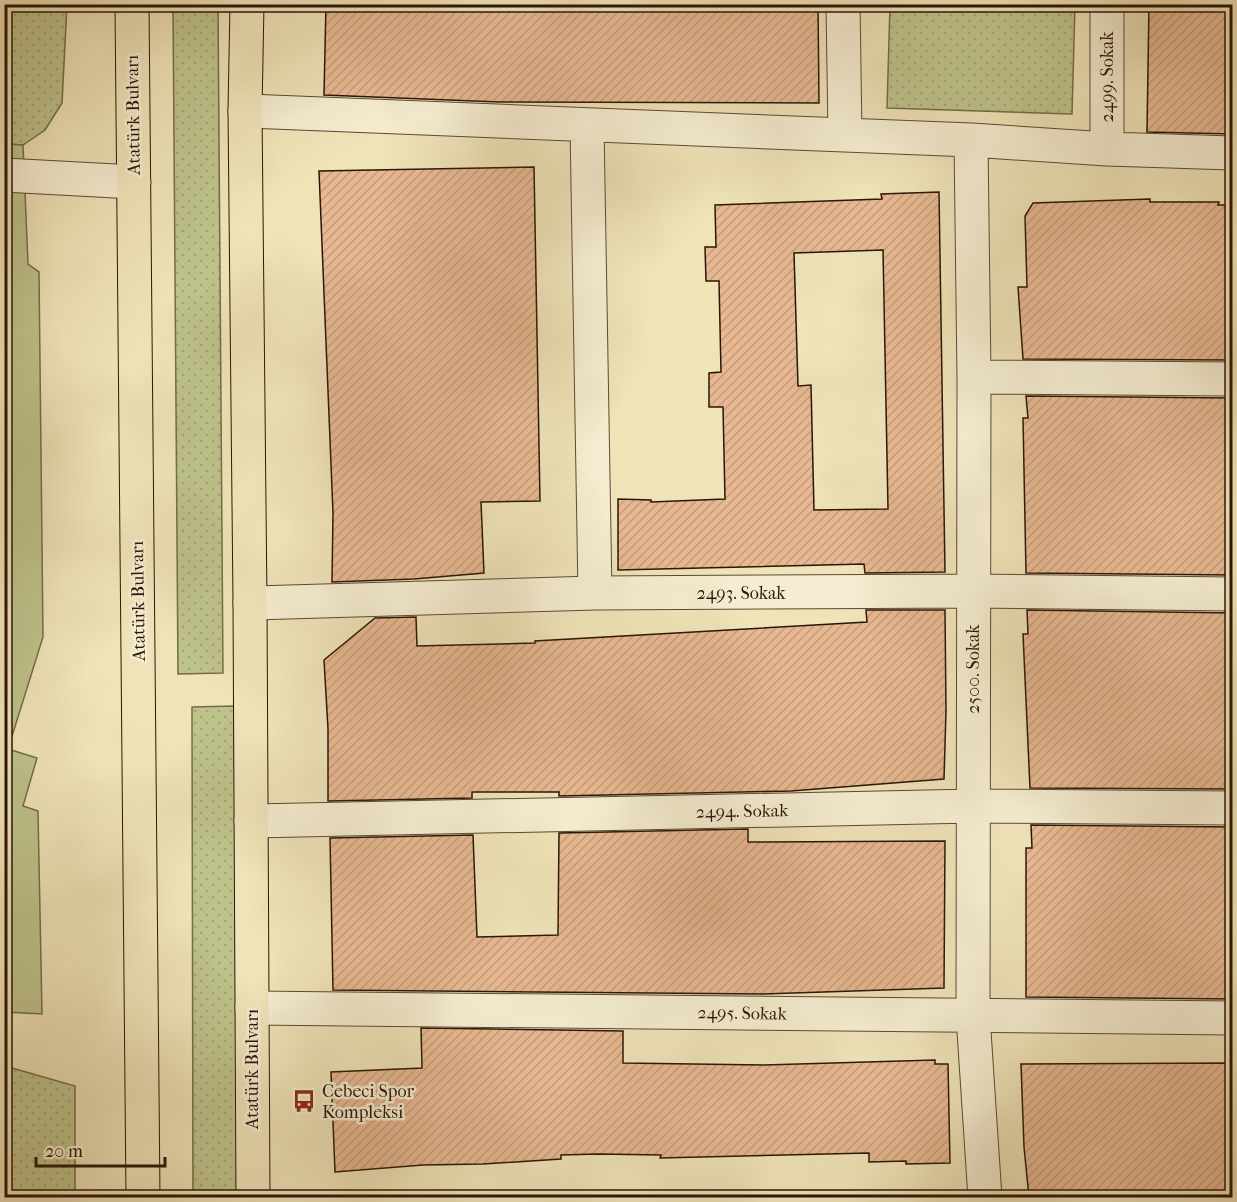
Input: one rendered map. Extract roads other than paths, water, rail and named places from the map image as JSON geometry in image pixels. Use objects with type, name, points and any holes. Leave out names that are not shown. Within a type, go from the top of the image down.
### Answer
[{"type":"main road","name":"Atatürk Bulvarı","points":[[132,4],[143,1197]]},
{"type":"main road","name":"Atatürk Bulvarı","points":[[247,4],[245,111],[253,1197]]},
{"type":"street","points":[[843,4],[845,135]]},
{"type":"street","name":"2499. Sokak","points":[[1107,4],[1107,149]]},
{"type":"street","points":[[245,111],[971,140],[1107,149],[1233,153]]},
{"type":"street","points":[[587,126],[595,593]]},
{"type":"street","name":"2500. Sokak","points":[[971,140],[974,377],[973,1016],[986,1197]]},
{"type":"street","points":[[4,175],[134,182]]},
{"type":"street","points":[[974,377],[1233,379]]},
{"type":"street","name":"2493. Sokak","points":[[250,603],[595,593],[972,591],[1233,594]]},
{"type":"street","name":"2494. Sokak","points":[[251,821],[973,806],[1233,808]]},
{"type":"street","name":"2495. Sokak","points":[[252,1008],[1233,1018]]},
{"type":"place","name":"Cebeci Spor Kompleksi","points":[[304,1101]]}]
